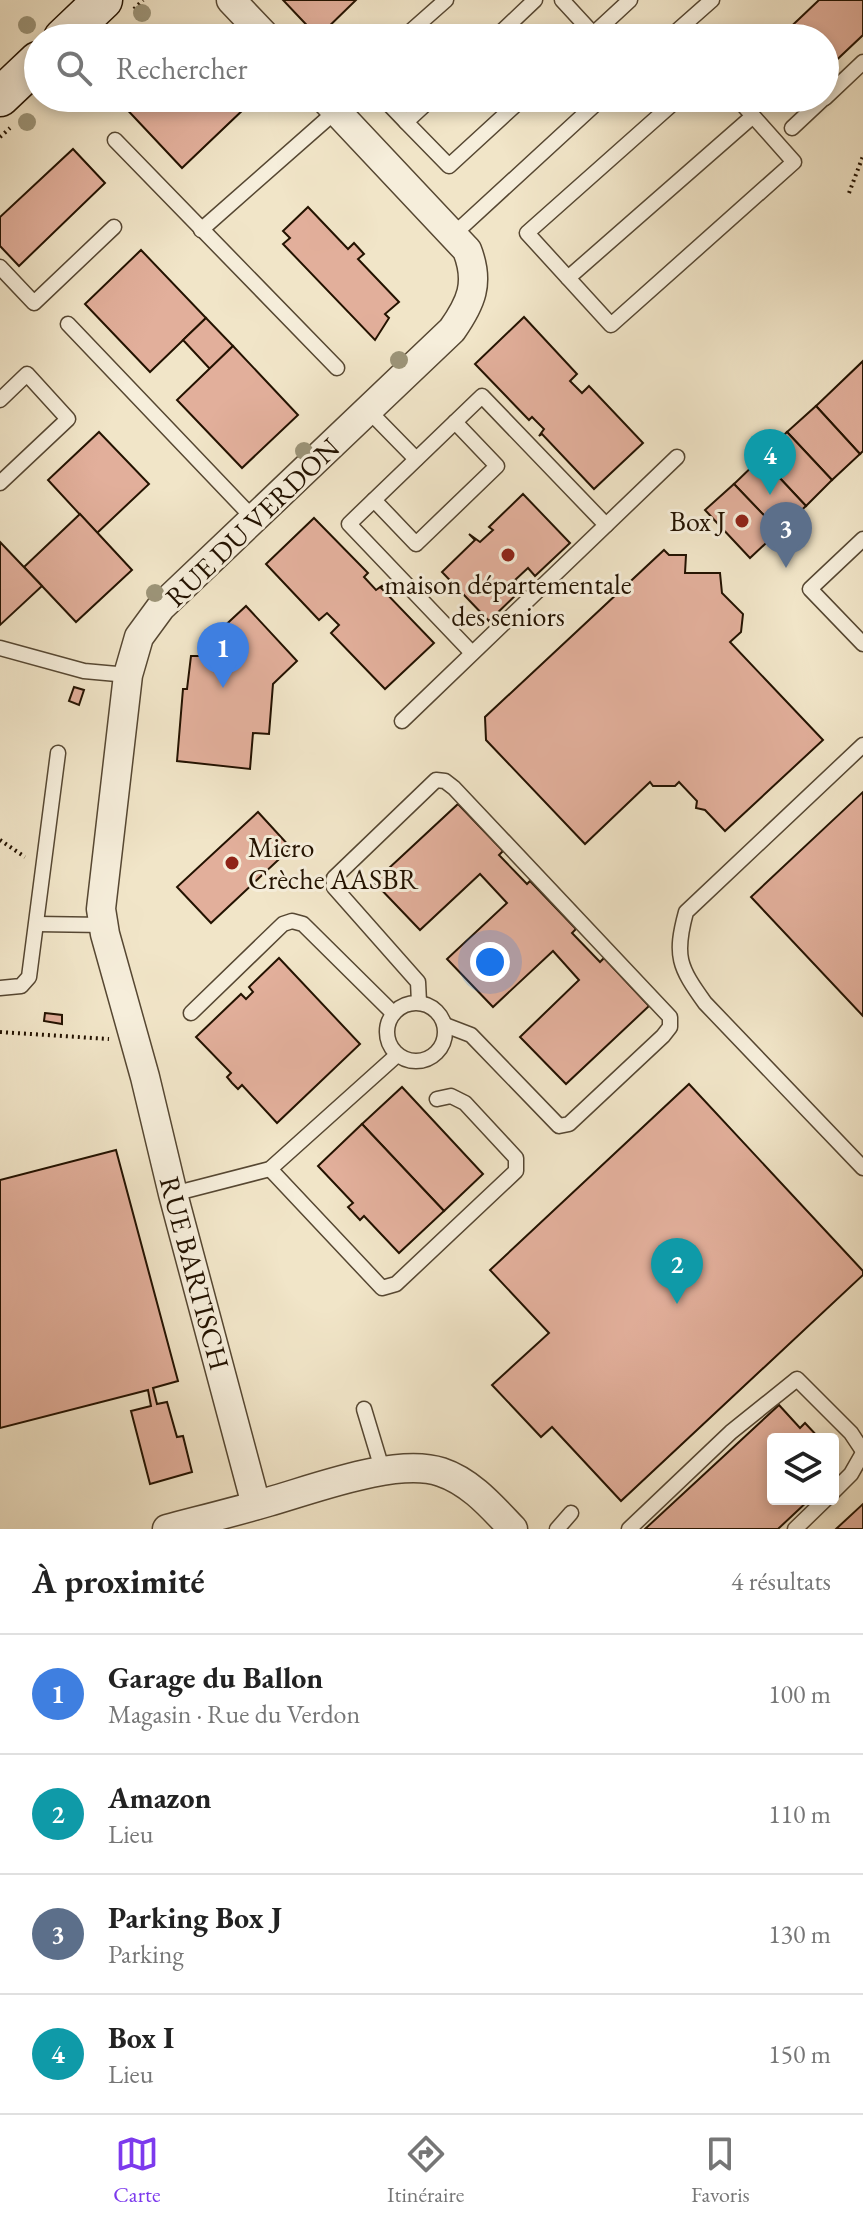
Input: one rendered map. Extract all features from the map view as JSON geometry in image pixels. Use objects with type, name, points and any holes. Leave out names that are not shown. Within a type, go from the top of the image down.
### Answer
[{"type":"main road","points":[[78,24],[103,0]]},
{"type":"main road","points":[[0,97],[24,74]]},
{"type":"street","points":[[231,0],[254,24]]},
{"type":"street","name":"RUE DU VERDON","points":[[135,1040],[101,909],[132,655],[148,623],[452,330],[467,308],[474,282],[473,265],[467,250],[339,112]]},
{"type":"street","name":"RUE BARTISCH","points":[[135,1040],[256,1505]]},
{"type":"street","points":[[167,1529],[383,1472],[420,1467],[442,1472],[474,1491],[513,1529]]},
{"type":"lane","points":[[419,24],[446,0]]},
{"type":"lane","points":[[510,24],[535,0]]},
{"type":"lane","points":[[562,0],[582,24]]},
{"type":"lane","points":[[606,24],[630,0]]},
{"type":"lane","points":[[685,24],[712,0]]},
{"type":"lane","points":[[839,85],[863,62]]},
{"type":"lane","points":[[201,230],[322,112]]},
{"type":"lane","points":[[396,112],[449,166],[508,112]]},
{"type":"lane","points":[[406,122],[417,112]]},
{"type":"lane","points":[[453,235],[587,112]]},
{"type":"lane","points":[[663,112],[527,233],[611,325],[794,162],[749,112]]},
{"type":"lane","points":[[792,128],[810,112]]},
{"type":"lane","points":[[568,278],[753,116]]},
{"type":"lane","points":[[115,140],[337,368]]},
{"type":"lane","points":[[0,267],[34,303],[114,227]]},
{"type":"lane","points":[[68,324],[255,520]]},
{"type":"lane","points":[[0,400],[27,374],[68,419],[0,483]]},
{"type":"lane","points":[[472,653],[349,524],[416,459],[482,396],[606,525]]},
{"type":"lane","points":[[368,410],[416,459]]},
{"type":"lane","points":[[374,500],[416,544],[436,525],[497,466],[455,422]]},
{"type":"lane","points":[[402,721],[677,457]]},
{"type":"lane","points":[[863,539],[810,589],[863,644]]},
{"type":"lane","points":[[0,648],[84,671],[128,675]]},
{"type":"lane","points":[[863,745],[686,912],[677,942],[686,976],[705,1003],[863,1168]]},
{"type":"lane","points":[[0,988],[21,986],[29,977],[58,753]]},
{"type":"lane","points":[[419,1002],[418,982],[334,887],[334,878],[436,780],[445,781],[454,788],[670,1017],[670,1027],[663,1036],[569,1124],[559,1126],[471,1035],[445,1025]]},
{"type":"lane","points":[[191,1013],[283,924],[292,921],[303,924],[393,1013]]},
{"type":"lane","points":[[37,924],[104,925]]},
{"type":"lane","points":[[419,1002],[440,1014],[446,1038],[441,1049],[432,1057],[420,1062],[408,1061],[397,1055],[389,1045],[386,1033],[393,1013],[406,1004],[419,1002]]},
{"type":"lane","points":[[173,1194],[270,1169],[397,1055]]},
{"type":"lane","points":[[270,1169],[382,1288],[396,1284],[516,1171],[516,1158],[465,1103],[451,1096],[437,1099]]},
{"type":"lane","points":[[629,1529],[731,1432],[797,1379],[851,1433],[863,1452],[851,1474],[839,1486]]},
{"type":"lane","points":[[364,1409],[383,1472]]},
{"type":"lane","points":[[795,1529],[820,1505]]},
{"type":"lane","points":[[557,1529],[571,1513]]},
{"type":"path","points":[[849,193],[863,156]]},
{"type":"path","points":[[0,840],[44,869]]},
{"type":"path","points":[[0,1032],[135,1040]]},
{"type":"building","points":[[283,0],[356,0],[331,24],[306,24]]},
{"type":"building","points":[[819,0],[863,0],[863,35],[839,58],[839,24],[794,24]]},
{"type":"building","points":[[129,112],[241,112],[182,168]]},
{"type":"building","points":[[73,149],[105,183],[19,266],[0,246],[0,217]]},
{"type":"building","points":[[308,207],[348,249],[354,243],[364,254],[358,259],[399,302],[385,314],[389,318],[375,340],[283,244],[290,238],[283,231]]},
{"type":"building","points":[[141,250],[206,318],[150,372],[85,304]]},
{"type":"building","points":[[524,317],[577,374],[570,381],[582,393],[589,386],[643,443],[594,489],[542,434],[539,436],[544,429],[532,417],[529,420],[475,364]]},
{"type":"building","points":[[206,318],[233,346],[210,369],[183,340]]},
{"type":"building","points":[[233,346],[298,415],[242,468],[177,400]]},
{"type":"building","points":[[863,361],[863,451],[860,454],[816,406]]},
{"type":"building","points":[[816,406],[860,454],[832,480],[787,432]]},
{"type":"building","points":[[99,432],[149,484],[97,533],[48,480]]},
{"type":"building","points":[[787,432],[832,480],[806,506],[761,458]]},
{"type":"building","points":[[761,458],[806,506],[779,531],[734,484]]},
{"type":"building","name":"Box J","points":[[734,484],[779,531],[750,558],[705,510]]},
{"type":"building","name":"maison départementale des seniors","points":[[523,494],[570,543],[535,576],[528,568],[515,580],[523,588],[489,621],[442,572],[475,540],[469,534],[480,542],[493,530],[489,527]]},
{"type":"building","points":[[80,514],[132,570],[76,622],[24,567]]},
{"type":"building","points":[[314,518],[368,573],[364,577],[376,590],[383,585],[381,588],[434,643],[385,689],[331,633],[339,625],[327,613],[319,620],[266,564]]},
{"type":"building","points":[[0,542],[42,586],[0,625]]},
{"type":"building","points":[[664,550],[669,555],[686,555],[685,573],[720,573],[722,593],[743,614],[741,632],[730,642],[823,740],[725,831],[705,810],[696,808],[697,801],[679,782],[675,786],[653,786],[650,782],[585,844],[486,740],[485,717]]},
{"type":"building","points":[[246,606],[297,661],[273,684],[269,734],[253,733],[250,769],[177,761],[183,689],[187,689],[191,656],[199,656],[221,635],[218,632]]},
{"type":"building","points":[[74,687],[84,690],[79,705],[69,701]]},
{"type":"building","points":[[863,792],[863,1016],[751,897]]},
{"type":"building","points":[[458,804],[503,851],[499,855],[527,884],[530,881],[576,929],[572,933],[600,962],[604,958],[649,1006],[566,1084],[520,1037],[579,980],[553,951],[493,1007],[447,959],[507,903],[480,874],[420,930],[374,882]]},
{"type":"building","points":[[258,812],[291,848],[211,923],[177,887]]},
{"type":"building","points":[[279,958],[360,1044],[277,1123],[242,1085],[238,1089],[232,1083],[227,1077],[231,1073],[196,1037],[241,994],[246,999],[253,992],[249,987]]},
{"type":"building","points":[[45,1013],[62,1015],[62,1024],[44,1021]]},
{"type":"building","points":[[689,1084],[863,1271],[863,1275],[621,1501],[552,1427],[541,1437],[492,1385],[549,1333],[490,1270]]},
{"type":"building","points":[[402,1087],[483,1174],[444,1211],[362,1124]]},
{"type":"building","points":[[362,1124],[444,1211],[399,1253],[364,1216],[360,1220],[348,1207],[353,1203],[318,1166]]},
{"type":"building","points":[[116,1150],[178,1381],[153,1388],[157,1404],[167,1402],[177,1437],[183,1436],[192,1472],[150,1484],[131,1411],[151,1406],[148,1390],[0,1428],[0,1180]]},
{"type":"building","points":[[779,1405],[800,1428],[805,1423],[814,1433],[767,1433],[767,1505],[804,1505],[778,1529],[645,1529]]},
{"type":"building","points":[[863,1504],[863,1529],[836,1529]]},
{"type":"place","name":"Box I","points":[[770,495]]},
{"type":"place","name":"Box J","points":[[742,521]]},
{"type":"place","name":"maison départementale des seniors","points":[[508,555]]},
{"type":"place","name":"Parking Box J","points":[[786,568]]},
{"type":"place","name":"Garage du Ballon","points":[[223,688]]},
{"type":"place","name":"Micro Crèche AASBR","points":[[232,863]]},
{"type":"place","name":"Amazon","points":[[677,1304]]}]
